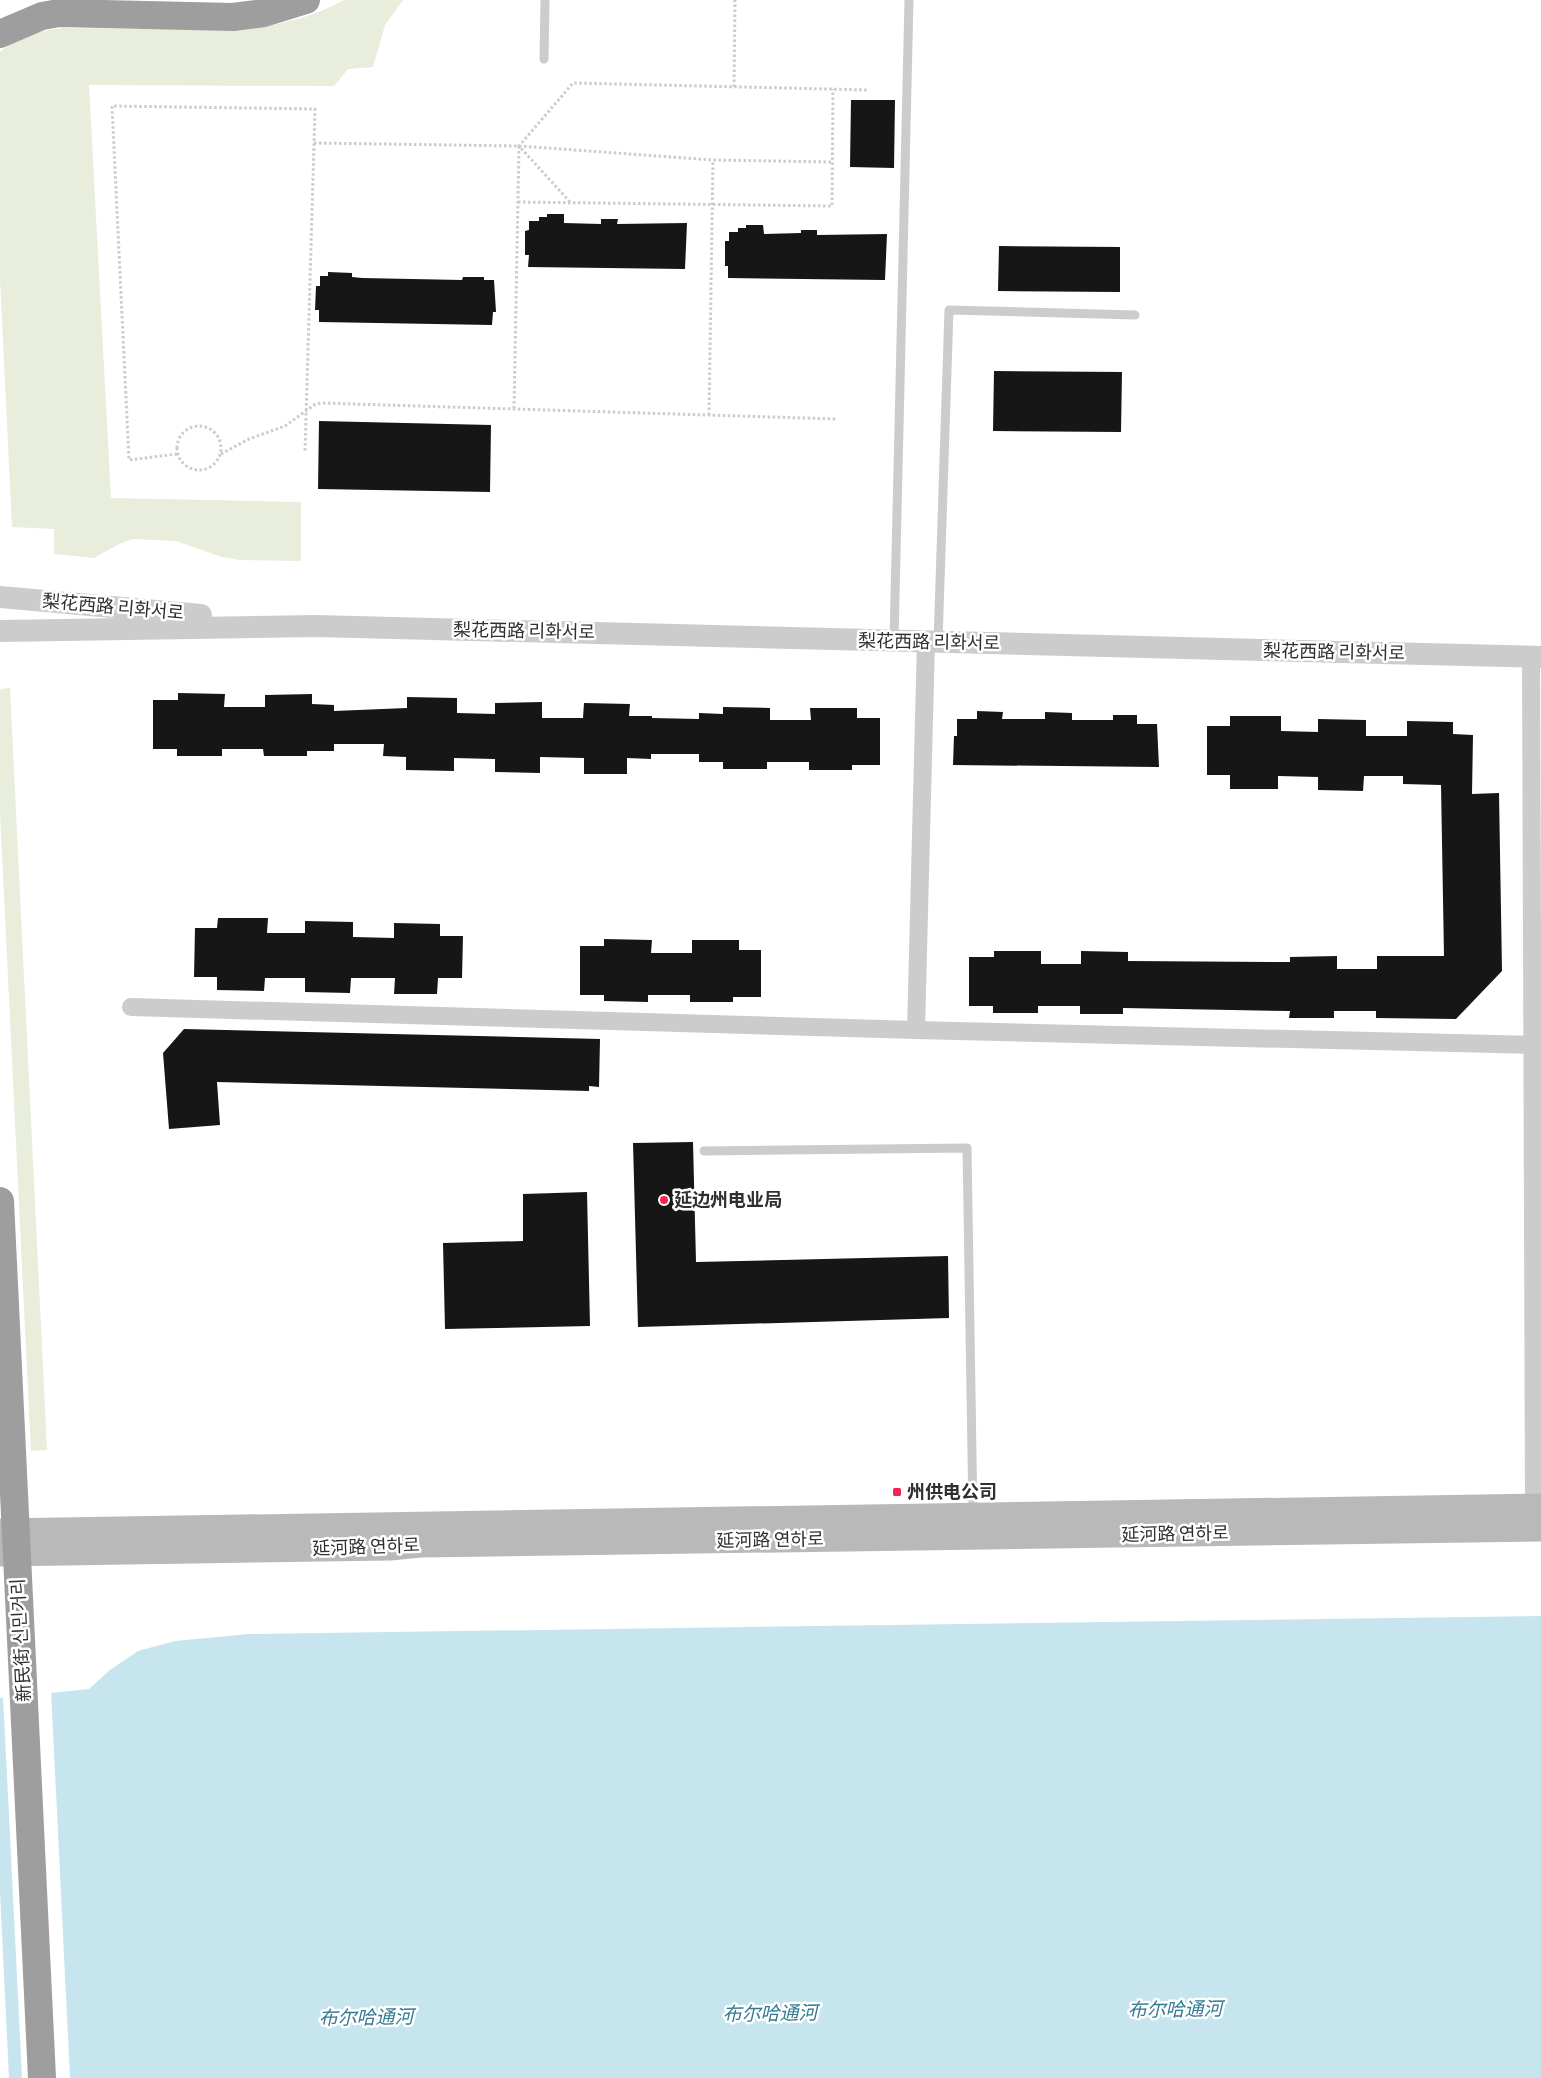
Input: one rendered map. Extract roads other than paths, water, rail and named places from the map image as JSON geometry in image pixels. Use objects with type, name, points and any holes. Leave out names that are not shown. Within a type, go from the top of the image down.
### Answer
[{"type":"highway","points":[[161,0],[241,0]]},
{"type":"highway","points":[[0,34],[42,16],[59,13],[233,17],[264,13],[306,0]]},
{"type":"highway","name":"新民街 신민거리","points":[[0,1201],[8,1542],[21,1644],[42,2078]]},
{"type":"main road","name":"延河路 연하로","points":[[8,1542],[973,1515],[1539,1514]]},
{"type":"main road","name":"延河路 연하로","points":[[8,1542],[390,1548],[1539,1514]]},
{"type":"street","name":"梨花西路 리화서로","points":[[0,597],[316,626]]},
{"type":"street","name":"梨花西路 리화서로","points":[[0,631],[316,626],[1536,657]]},
{"type":"street","points":[[916,1030],[932,642]]},
{"type":"street","points":[[1536,657],[1533,1045],[1539,1514]]},
{"type":"street","points":[[131,1007],[916,1030],[1533,1045]]},
{"type":"lane","points":[[544,59],[545,0]]},
{"type":"lane","points":[[894,641],[908,0]]},
{"type":"lane","points":[[932,642],[949,310],[1135,315]]},
{"type":"lane","points":[[704,1151],[967,1148],[973,1515]]},
{"type":"water","name":"布尔哈通河","points":[[1541,1616],[1541,2078],[0,2078],[0,1698],[89,1689],[110,1670],[138,1651],[175,1641],[249,1634]]},
{"type":"place","name":"延边州电业局","points":[[664,1200]]},
{"type":"place","name":"州供电公司","points":[[897,1492]]}]
